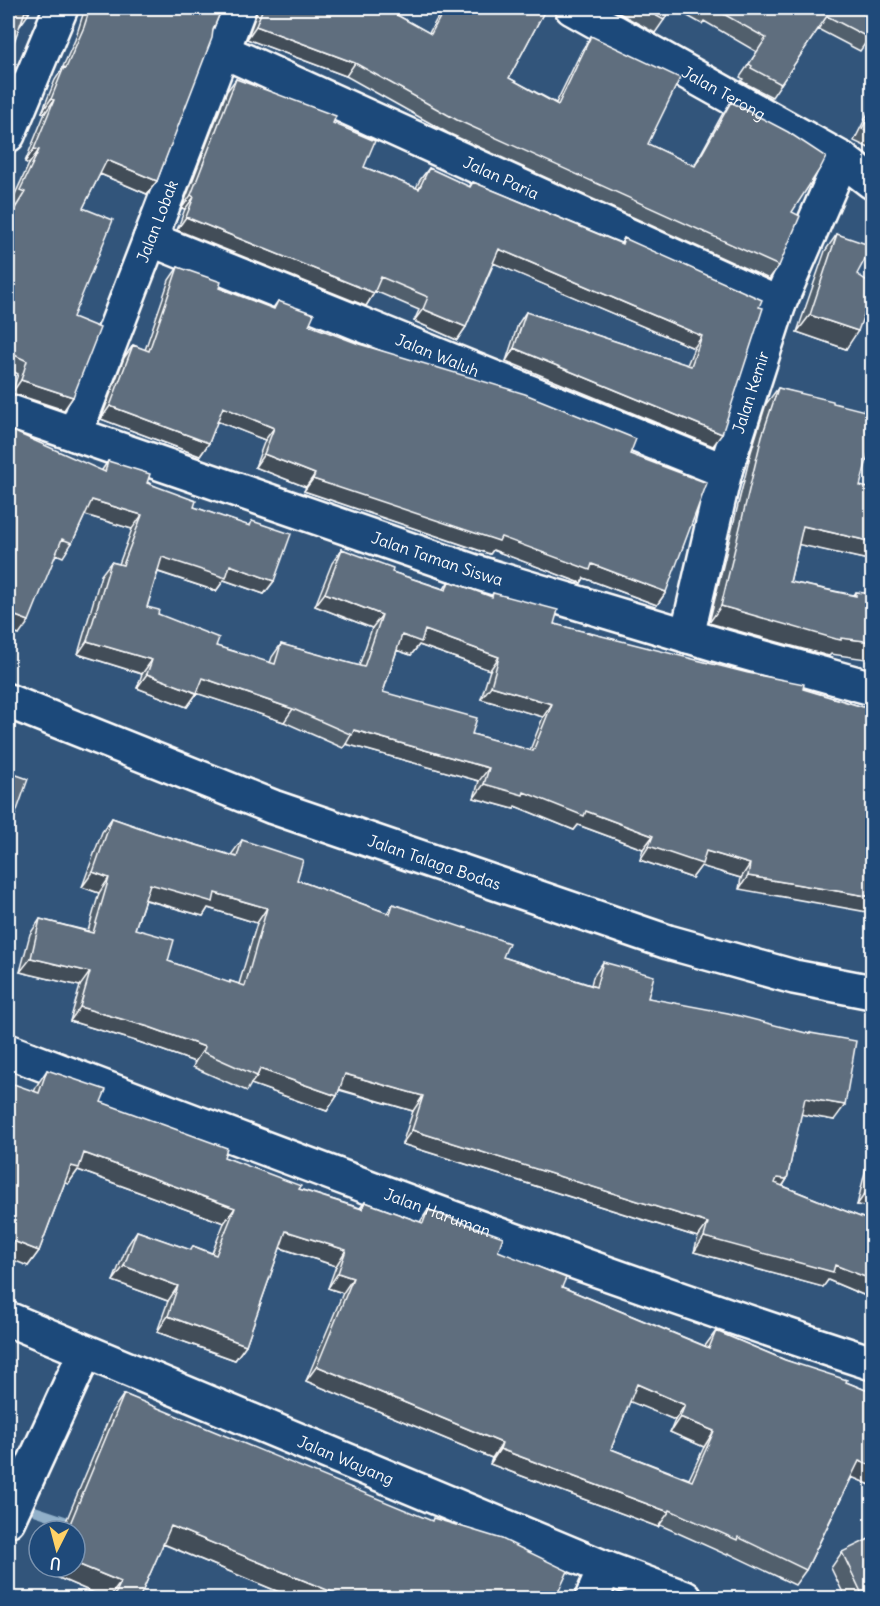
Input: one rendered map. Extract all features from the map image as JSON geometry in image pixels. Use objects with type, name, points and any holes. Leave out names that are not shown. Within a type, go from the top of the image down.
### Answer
[{"type":"street","points":[[8,135],[61,8]]},
{"type":"street","name":"Jalan Lobak","points":[[75,434],[239,8]]},
{"type":"street","name":"Jalan Terong","points":[[572,8],[842,159],[873,183]]},
{"type":"street","name":"Jalan Paria","points":[[221,50],[779,304]]},
{"type":"street","name":"Jalan Kemir","points":[[687,636],[725,471],[779,304],[842,159]]},
{"type":"street","name":"Jalan Waluh","points":[[150,239],[725,471]]},
{"type":"street","name":"Jalan Taman Siswa","points":[[8,411],[475,572],[687,636],[873,688]]},
{"type":"street","name":"Jalan Talaga Bodas","points":[[8,701],[273,807],[668,942],[794,977],[873,992]]},
{"type":"street","name":"Jalan Haruman","points":[[8,1051],[373,1190],[734,1318],[873,1363]]},
{"type":"street","name":"Jalan Wayang","points":[[8,1319],[605,1568],[685,1599]]},
{"type":"street","points":[[8,1520],[85,1352]]},
{"type":"street","points":[[592,1599],[605,1568]]},
{"type":"building","points":[[8,8],[31,8],[29,13],[25,11],[8,59]]},
{"type":"building","points":[[90,8],[222,8],[157,181],[107,160],[83,208],[113,220],[73,317],[100,328],[73,397],[21,380],[27,361],[8,352],[8,220],[25,192],[20,190],[39,150],[34,149],[54,100],[51,99],[84,27]]},
{"type":"building","points":[[263,8],[387,8],[431,34],[445,8],[546,8],[509,78],[558,105],[591,36],[680,78],[648,144],[695,166],[731,102],[788,132],[826,157],[792,212],[800,216],[779,266],[457,120],[355,63],[256,26]]},
{"type":"building","points":[[642,8],[671,8],[664,20]]},
{"type":"building","points":[[713,8],[873,8],[873,32],[869,38],[827,16],[781,84],[751,68],[749,64],[766,38]]},
{"type":"building","points":[[236,79],[336,116],[333,123],[375,141],[364,167],[419,189],[429,168],[470,187],[473,182],[622,244],[624,238],[762,300],[759,307],[763,308],[722,434],[514,348],[526,312],[691,366],[702,336],[499,249],[466,327],[423,309],[428,297],[381,277],[374,293],[186,217],[194,197],[191,195]]},
{"type":"building","points":[[873,108],[873,134],[862,129]]},
{"type":"building","points":[[837,234],[872,246],[857,274],[873,285],[858,331],[810,315]]},
{"type":"building","points":[[178,267],[221,282],[219,288],[274,309],[278,301],[314,314],[309,325],[359,344],[525,394],[636,439],[630,454],[707,483],[666,592],[592,564],[590,570],[501,537],[499,541],[313,479],[315,474],[264,454],[274,428],[223,407],[209,443],[110,406],[133,345],[149,351]]},
{"type":"building","points":[[778,388],[873,413],[873,437],[860,486],[873,489],[873,542],[803,526],[790,582],[856,596],[856,592],[873,594],[873,642],[836,639],[721,606],[762,436]]},
{"type":"building","points":[[8,429],[105,472],[108,461],[150,474],[147,483],[196,501],[194,507],[250,526],[252,521],[291,534],[274,581],[230,565],[226,578],[162,557],[147,607],[159,610],[158,614],[219,638],[216,646],[275,664],[281,644],[364,667],[382,615],[325,593],[342,549],[393,568],[392,572],[446,590],[449,581],[492,597],[493,593],[558,610],[554,624],[748,673],[804,684],[803,689],[873,710],[873,897],[748,876],[750,864],[706,851],[702,864],[649,846],[653,836],[586,811],[584,816],[524,792],[523,795],[484,784],[489,768],[354,730],[352,735],[293,709],[203,678],[197,693],[147,674],[152,660],[87,641],[111,562],[123,565],[142,515],[92,500],[72,543],[62,539],[29,621],[8,613]],"holes":[[[425,630],[499,657],[491,686],[552,704],[533,751],[472,734],[477,718],[383,692],[402,635],[421,642]]]},
{"type":"building","points":[[8,772],[28,779],[8,836]]},
{"type":"building","points":[[112,818],[237,857],[242,840],[303,860],[297,880],[390,914],[393,904],[509,943],[503,957],[596,987],[603,962],[654,976],[648,998],[728,1013],[810,1034],[856,1041],[845,1105],[805,1098],[787,1179],[777,1178],[775,1183],[873,1222],[873,1280],[835,1265],[833,1272],[704,1237],[708,1223],[412,1130],[423,1096],[345,1074],[337,1096],[260,1069],[257,1076],[203,1052],[205,1047],[149,1027],[80,1007],[90,972],[31,958],[40,919],[93,933],[109,878],[93,872]],"holes":[[[150,884],[213,902],[215,893],[267,908],[245,986],[168,961],[174,940],[135,929]]]},
{"type":"building","points":[[47,1070],[106,1090],[101,1102],[227,1148],[224,1157],[301,1186],[299,1189],[362,1209],[365,1202],[423,1223],[428,1210],[503,1237],[498,1251],[566,1278],[562,1287],[709,1348],[716,1331],[785,1360],[847,1380],[846,1382],[873,1393],[873,1466],[859,1461],[806,1570],[738,1537],[737,1540],[670,1510],[669,1512],[500,1449],[502,1443],[317,1366],[353,1278],[338,1273],[346,1250],[286,1231],[246,1345],[168,1316],[178,1286],[124,1266],[137,1231],[191,1250],[193,1246],[216,1255],[235,1208],[84,1153],[79,1168],[71,1166],[39,1251],[8,1239],[8,1082],[39,1093]],"holes":[[[637,1384],[685,1405],[680,1417],[714,1431],[692,1481],[611,1449]]]},
{"type":"building","points":[[873,1173],[873,1188],[869,1188]]},
{"type":"building","points":[[124,1394],[432,1521],[433,1518],[502,1539],[568,1571],[555,1599],[336,1599],[337,1594],[171,1526],[139,1599],[113,1599],[121,1582],[87,1568],[87,1519],[72,1519]]},
{"type":"building","points":[[871,1538],[873,1541],[873,1591],[862,1594],[842,1552]]},
{"type":"waterway","points":[[36,1511],[60,1519]]}]
